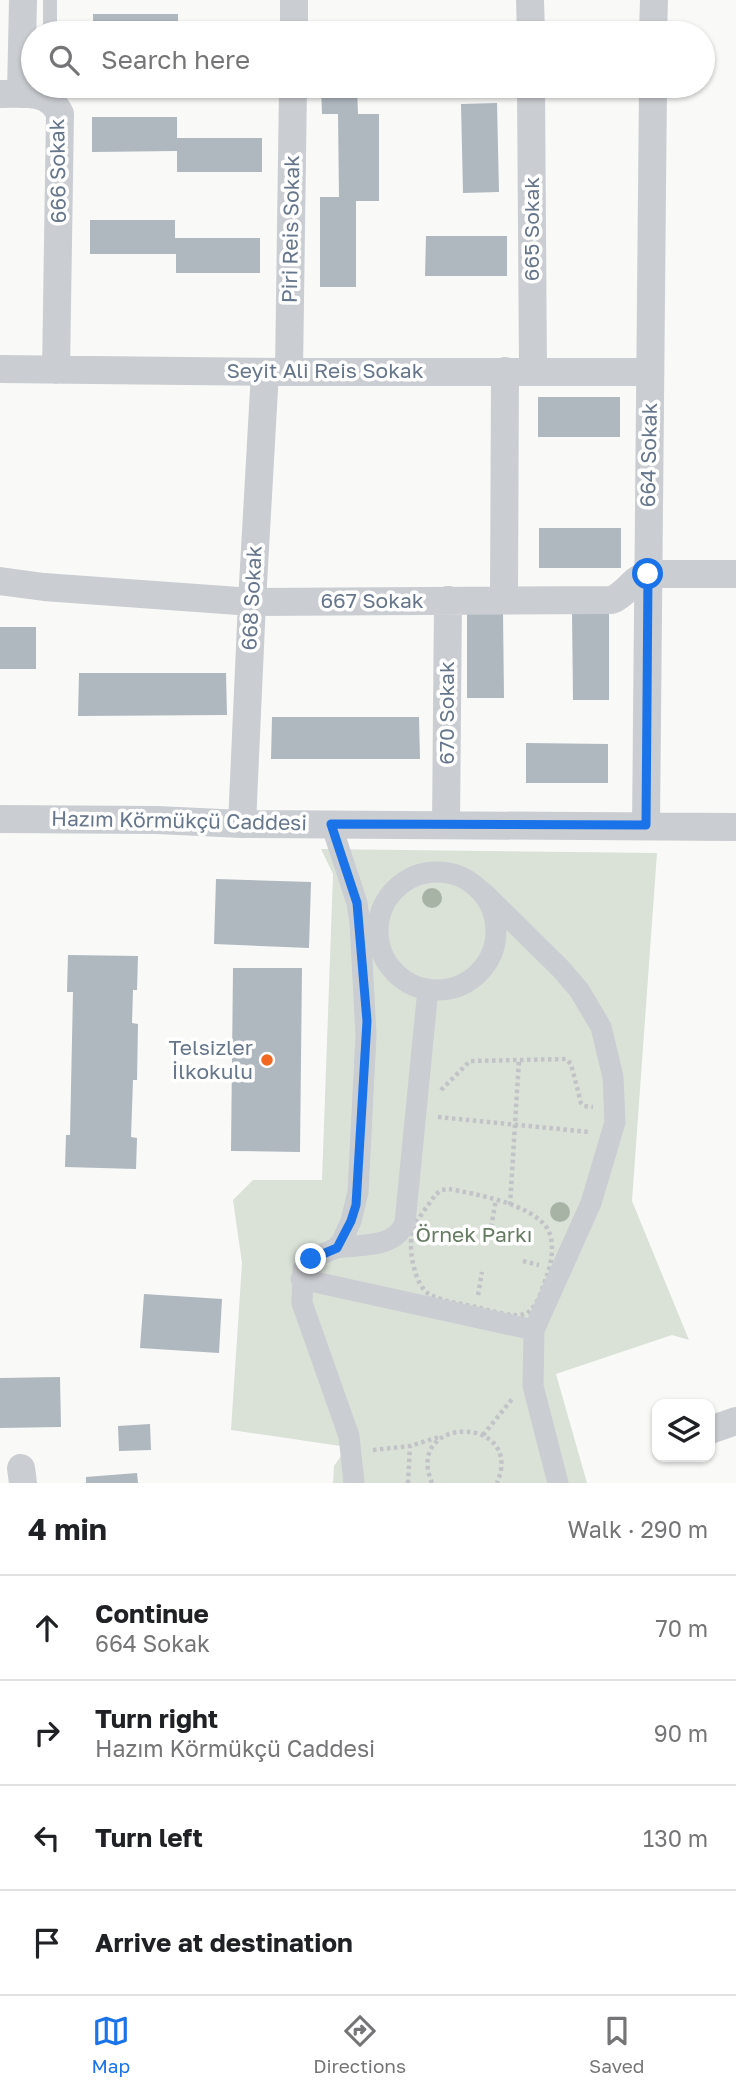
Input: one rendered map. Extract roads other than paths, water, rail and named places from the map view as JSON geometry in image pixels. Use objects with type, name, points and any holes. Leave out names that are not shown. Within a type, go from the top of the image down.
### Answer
[{"type":"street","name":"666 Sokak","points":[[10,94],[23,0]]},
{"type":"street","points":[[294,0],[294,21]]},
{"type":"street","points":[[530,0],[531,21]]},
{"type":"street","points":[[653,21],[654,0]]},
{"type":"street","name":"666 Sokak","points":[[48,98],[53,101],[61,114],[56,370]]},
{"type":"street","name":"Piri Reis Sokak","points":[[277,372],[292,98]]},
{"type":"street","name":"665 Sokak","points":[[531,98],[533,372]]},
{"type":"street","name":"664 Sokak","points":[[646,825],[653,98]]},
{"type":"street","name":"Seyit Ali Reis Sokak","points":[[0,369],[650,372]]},
{"type":"street","points":[[504,599],[505,371]]},
{"type":"street","name":"668 Sokak","points":[[242,824],[251,602],[277,372]]},
{"type":"street","points":[[648,574],[736,574]]},
{"type":"street","name":"667 Sokak","points":[[0,581],[44,587],[251,602],[612,600],[623,594],[640,577],[648,574]]},
{"type":"street","name":"670 Sokak","points":[[446,825],[448,600]]},
{"type":"street","name":"Hazım Körmükçü Caddesi","points":[[0,819],[157,820],[242,824],[736,827]]},
{"type":"street","points":[[331,824],[357,903],[367,1021],[358,1192],[351,1221],[337,1248]]},
{"type":"street","points":[[484,892],[493,911],[496,927],[494,946],[487,963],[475,977],[458,986],[440,990],[413,985],[398,975],[382,950],[379,924],[383,908],[390,896],[405,881],[432,872],[460,876],[484,892],[561,968],[593,1010],[605,1039],[616,1109],[612,1135],[586,1218],[534,1330],[533,1387],[558,1483]]},
{"type":"street","points":[[359,914],[390,896]]},
{"type":"street","points":[[354,1483],[349,1436],[306,1319],[301,1279],[303,1269],[311,1259],[337,1248],[383,1242],[400,1233],[407,1211],[428,989]]},
{"type":"street","points":[[301,1279],[534,1330]]},
{"type":"street","points":[[715,1428],[736,1421]]},
{"type":"lane","points":[[50,0],[50,21]]},
{"type":"place","name":"Telsizler İlkokulu","points":[[267,1060]]},
{"type":"park label","name":"Örnek Parkı","points":[[474,1235]]}]
